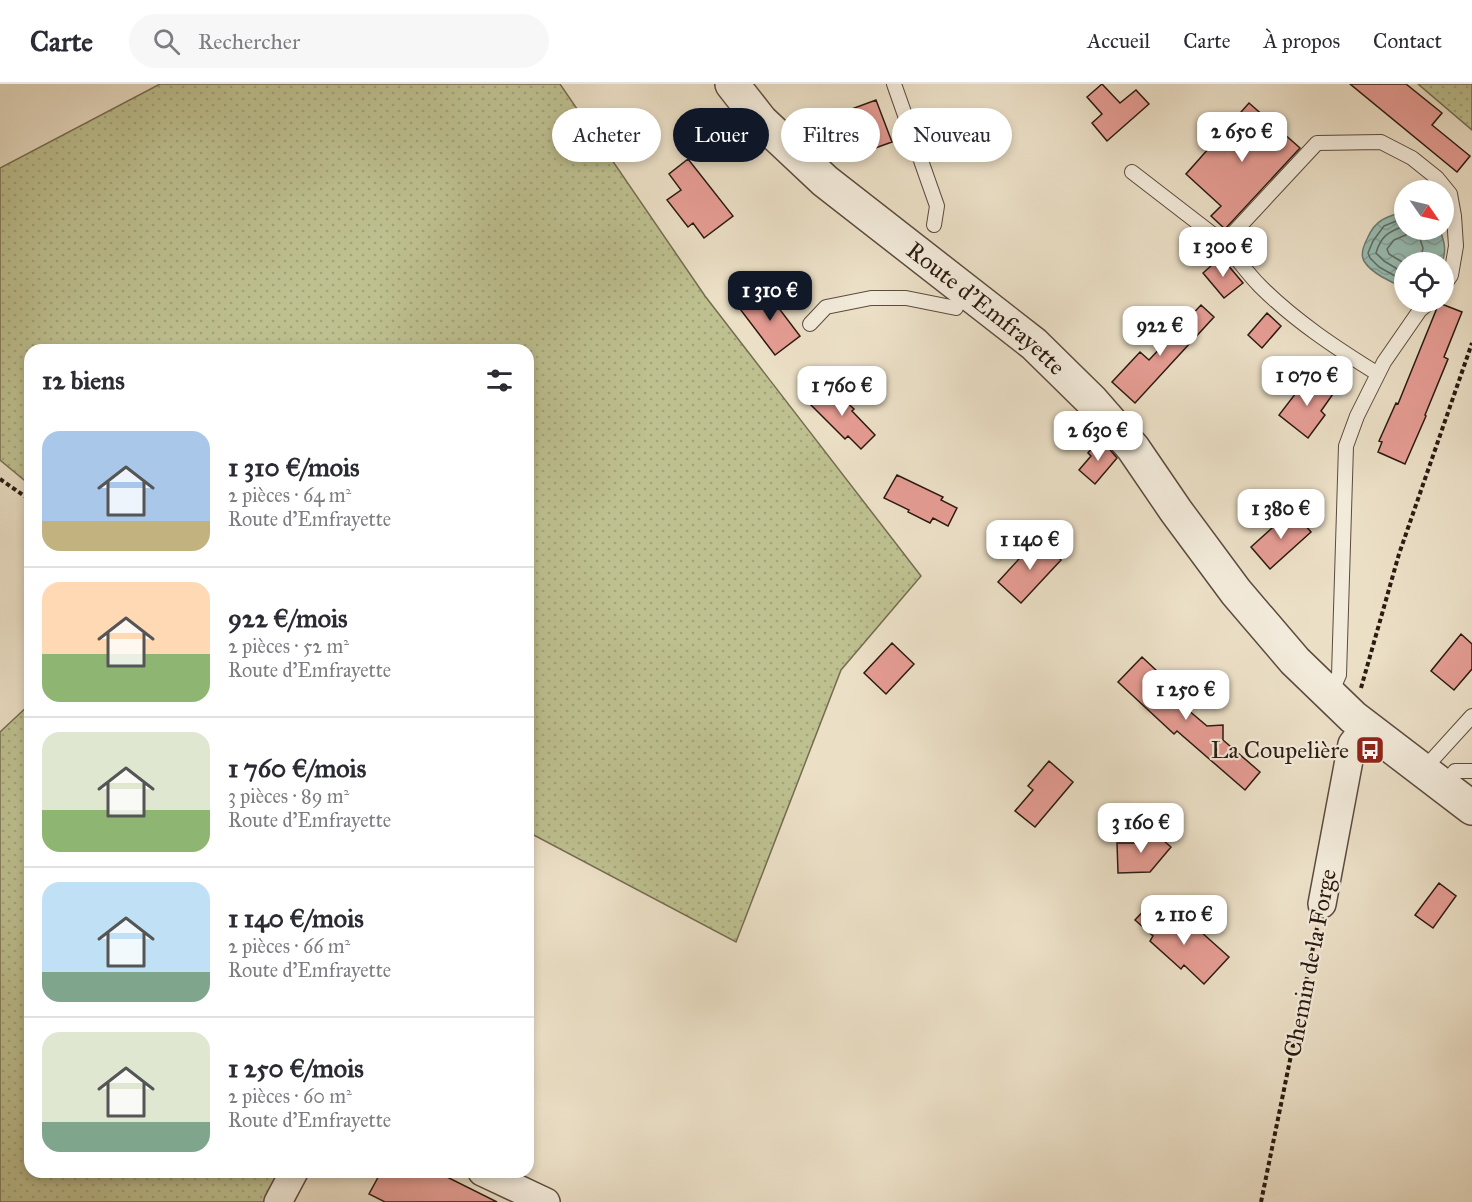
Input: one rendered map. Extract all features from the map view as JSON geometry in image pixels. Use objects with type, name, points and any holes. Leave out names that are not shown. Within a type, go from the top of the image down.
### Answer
[{"type":"street","name":"Route d'Emfrayette","points":[[732,84],[761,121],[825,181],[1034,344],[1092,401],[1133,448],[1236,592],[1295,661],[1349,713],[1472,808]]},
{"type":"street","name":"Chemin de la Forge","points":[[1323,904],[1352,744],[1349,713]]},
{"type":"street","points":[[278,1202],[291,1178]]},
{"type":"street","points":[[495,1178],[546,1202]]},
{"type":"lane","points":[[894,84],[937,206],[934,225]]},
{"type":"lane","points":[[1224,243],[1317,143],[1382,142],[1412,158],[1437,178],[1450,194],[1456,246],[1454,258]]},
{"type":"lane","points":[[1132,172],[1224,243],[1260,285],[1303,324],[1378,374]]},
{"type":"lane","points":[[810,324],[825,307],[871,298],[906,298],[956,308]]},
{"type":"lane","points":[[1349,713],[1340,675],[1346,446],[1357,416],[1384,362],[1419,312]]},
{"type":"lane","points":[[1433,779],[1472,716]]},
{"type":"lane","points":[[1433,779],[1455,771],[1472,771]]},
{"type":"path","points":[[1349,713],[1399,554],[1472,344]]},
{"type":"path","points":[[0,479],[24,496]]},
{"type":"path","name":"Chemin de la Forge","points":[[1261,1202],[1323,904]]},
{"type":"green space","points":[[160,84],[560,84],[576,108],[552,108],[552,162],[613,162],[705,296],[921,576],[841,670],[736,942],[534,835],[534,344],[24,344],[24,480],[0,460],[0,168]]},
{"type":"green space","points":[[1418,84],[1472,84],[1472,130]]},
{"type":"green space","points":[[24,710],[24,1178],[298,1178],[285,1202],[0,1202],[0,732]]},
{"type":"water","points":[[1394,215],[1394,240],[1443,240],[1445,252],[1394,252],[1394,283],[1388,280],[1367,265],[1362,256],[1370,234],[1375,226]]},
{"type":"building","points":[[1102,84],[1120,103],[1136,90],[1149,104],[1107,141],[1092,123],[1102,114],[1087,97]]},
{"type":"building","points":[[1350,84],[1406,84],[1442,113],[1432,125],[1470,156],[1457,172]]},
{"type":"building","points":[[876,100],[879,108],[854,108]]},
{"type":"building","points":[[1249,103],[1300,148],[1225,229],[1211,216],[1221,206],[1186,174]]},
{"type":"building","points":[[880,110],[892,142],[880,146]]},
{"type":"building","points":[[684,162],[690,162],[733,216],[704,238],[693,223],[688,227],[667,200],[681,190],[669,174]]},
{"type":"building","points":[[1221,257],[1243,283],[1224,298],[1203,273]]},
{"type":"building","points":[[765,290],[800,336],[775,355],[740,309]]},
{"type":"building","points":[[1201,305],[1214,317],[1135,403],[1112,382],[1140,352],[1149,360]]},
{"type":"building","points":[[1454,309],[1462,312],[1444,357],[1448,359],[1405,464],[1378,452],[1382,442],[1379,441],[1396,403],[1398,404],[1435,312],[1454,312]]},
{"type":"building","points":[[1267,313],[1281,326],[1262,348],[1248,335]]},
{"type":"building","points":[[1309,376],[1333,394],[1321,411],[1325,415],[1308,438],[1279,415]]},
{"type":"building","points":[[828,386],[854,409],[852,411],[875,435],[861,449],[848,436],[845,439],[810,404]]},
{"type":"building","points":[[1100,438],[1117,458],[1095,484],[1079,470],[1091,456],[1088,453]]},
{"type":"building","points":[[897,475],[943,497],[941,500],[957,508],[948,526],[933,518],[930,523],[884,498]]},
{"type":"building","points":[[1292,510],[1311,532],[1270,569],[1251,547]]},
{"type":"building","points":[[1038,538],[1061,560],[1021,603],[998,582]]},
{"type":"building","points":[[1461,634],[1472,644],[1472,669],[1454,690],[1431,671]]},
{"type":"building","points":[[892,643],[914,664],[886,694],[864,673]]},
{"type":"building","points":[[1142,657],[1186,698],[1181,704],[1207,726],[1223,725],[1223,740],[1260,772],[1245,790],[1177,731],[1174,734],[1118,682]]},
{"type":"building","points":[[1049,761],[1073,782],[1035,827],[1015,811],[1033,790],[1028,786]]},
{"type":"building","points":[[1149,828],[1171,847],[1150,872],[1118,873],[1117,843],[1136,843]]},
{"type":"building","points":[[1439,883],[1456,896],[1433,928],[1415,915]]},
{"type":"building","points":[[1148,906],[1179,934],[1190,922],[1229,957],[1204,984],[1184,965],[1181,969],[1150,941],[1153,936],[1135,920]]},
{"type":"building","points":[[378,1178],[449,1178],[497,1202],[385,1202],[369,1194]]},
{"type":"place","name":"La Coupelière","points":[[1370,750]]}]
